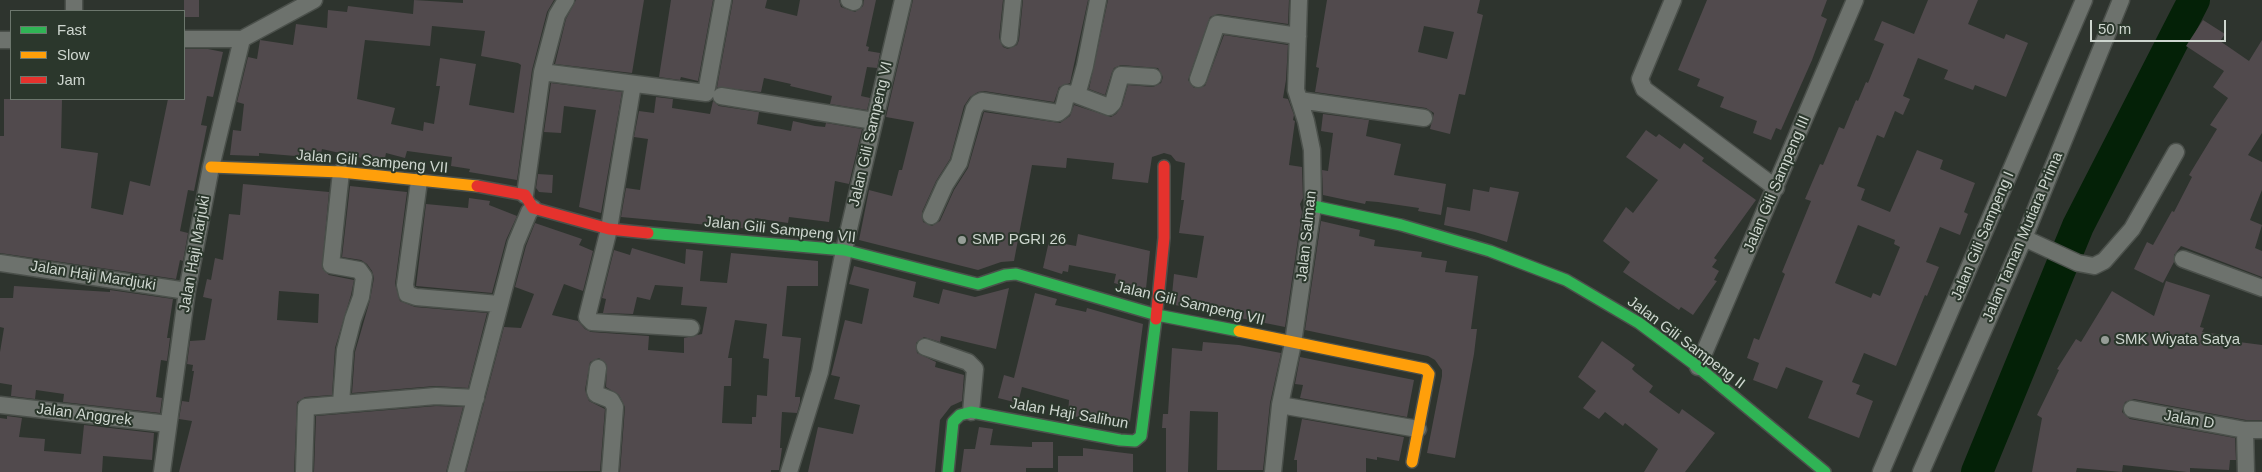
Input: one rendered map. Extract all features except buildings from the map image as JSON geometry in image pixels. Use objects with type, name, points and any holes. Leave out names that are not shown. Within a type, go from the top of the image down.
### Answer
[{"type":"street","points":[[185,39],[242,39],[314,0]]},
{"type":"street","points":[[456,472],[516,243],[529,212],[542,72],[557,15],[566,0]]},
{"type":"street","points":[[542,72],[706,93],[723,0]]},
{"type":"street","name":"Jalan Gili Sampeng VI","points":[[789,472],[820,372],[844,250],[903,0]]},
{"type":"street","points":[[1009,39],[1013,0]]},
{"type":"street","points":[[1077,95],[1098,0]]},
{"type":"street","name":"Jalan Salman","points":[[1273,472],[1280,404],[1293,343],[1313,206],[1312,150],[1308,127],[1296,90],[1300,0]]},
{"type":"street","points":[[1673,0],[1640,79],[1644,88],[1776,188]]},
{"type":"street","name":"Jalan Gili Sampeng III","points":[[1698,367],[1855,0]]},
{"type":"street","name":"Jalan Gili Sampeng I","points":[[1881,472],[2084,0]]},
{"type":"street","name":"Jalan Taman Mutiara Prima","points":[[1921,472],[2029,240],[2121,0]]},
{"type":"street","points":[[1198,79],[1217,24],[1298,36]]},
{"type":"street","name":"Jalan Haji Marjuki","points":[[162,472],[187,290],[211,167],[242,39]]},
{"type":"street","points":[[932,216],[945,185],[959,163],[974,109],[982,101],[1058,113],[1063,109],[1067,93],[1109,107],[1113,103],[1121,75],[1153,77]]},
{"type":"street","points":[[634,84],[609,229],[587,311],[588,320],[592,322],[691,328]]},
{"type":"street","points":[[721,96],[874,122]]},
{"type":"street","points":[[1299,100],[1424,118]]},
{"type":"street","points":[[2029,240],[2076,263],[2094,266],[2104,261],[2132,229],[2176,152]]},
{"type":"street","name":"Jalan Haji Salihun","points":[[971,412],[1120,440],[1135,440],[1141,436],[1157,315],[1164,238],[1164,166]]},
{"type":"street","name":"Jalan Gili Sampeng VII","points":[[211,167],[341,172],[489,187],[609,229],[844,250],[978,284],[1005,275],[1016,274],[1157,315],[1425,369],[1428,374],[1412,462]]},
{"type":"street","points":[[341,172],[331,265],[359,270],[364,277],[361,297],[344,350],[341,404]]},
{"type":"street","points":[[419,181],[405,285],[407,294],[416,297],[499,304]]},
{"type":"street","name":"Jalan Gili Sampeng II","points":[[1313,206],[1401,225],[1490,251],[1566,280],[1639,322],[1698,367],[1825,472]]},
{"type":"street","points":[[2183,259],[2262,288]]},
{"type":"street","name":"Jalan Haji Mardjuki","points":[[0,263],[187,290]]},
{"type":"street","points":[[925,347],[968,362],[975,369],[971,412],[960,416],[953,422],[948,472]]},
{"type":"street","points":[[598,368],[596,394],[611,400],[615,407],[610,472]]},
{"type":"street","points":[[304,472],[306,407],[436,396],[476,398]]},
{"type":"street","points":[[1280,404],[1418,429]]},
{"type":"street","name":"Jalan Anggrek","points":[[0,405],[168,424]]},
{"type":"street","name":"Jalan D","points":[[2132,409],[2245,430],[2262,430]]},
{"type":"street","points":[[2245,430],[2246,472]]},
{"type":"waterway","points":[[1977,472],[2078,226],[2194,0]]},
{"type":"traffic: fast","points":[[1313,206],[1401,225],[1490,251],[1566,280],[1639,323],[1698,367],[1825,472]]},
{"type":"traffic: fast","points":[[648,233],[844,250],[978,284],[1005,275],[1016,274],[1157,315],[1239,331]]},
{"type":"traffic: fast","points":[[948,472],[953,422],[960,415],[971,412],[1120,440],[1135,441],[1141,436],[1156,319]]},
{"type":"traffic: slow","points":[[211,167],[341,172],[477,186]]},
{"type":"traffic: slow","points":[[1239,331],[1425,369],[1429,374],[1412,462]]},
{"type":"traffic: jam","points":[[1156,319],[1164,238],[1164,166]]},
{"type":"traffic: jam","points":[[477,186],[525,195],[533,208],[609,229],[648,233]]},
{"type":"place","name":"SMP PGRI 26","points":[[962,240]]},
{"type":"place","name":"SMK Wiyata Satya","points":[[2105,340]]}]
